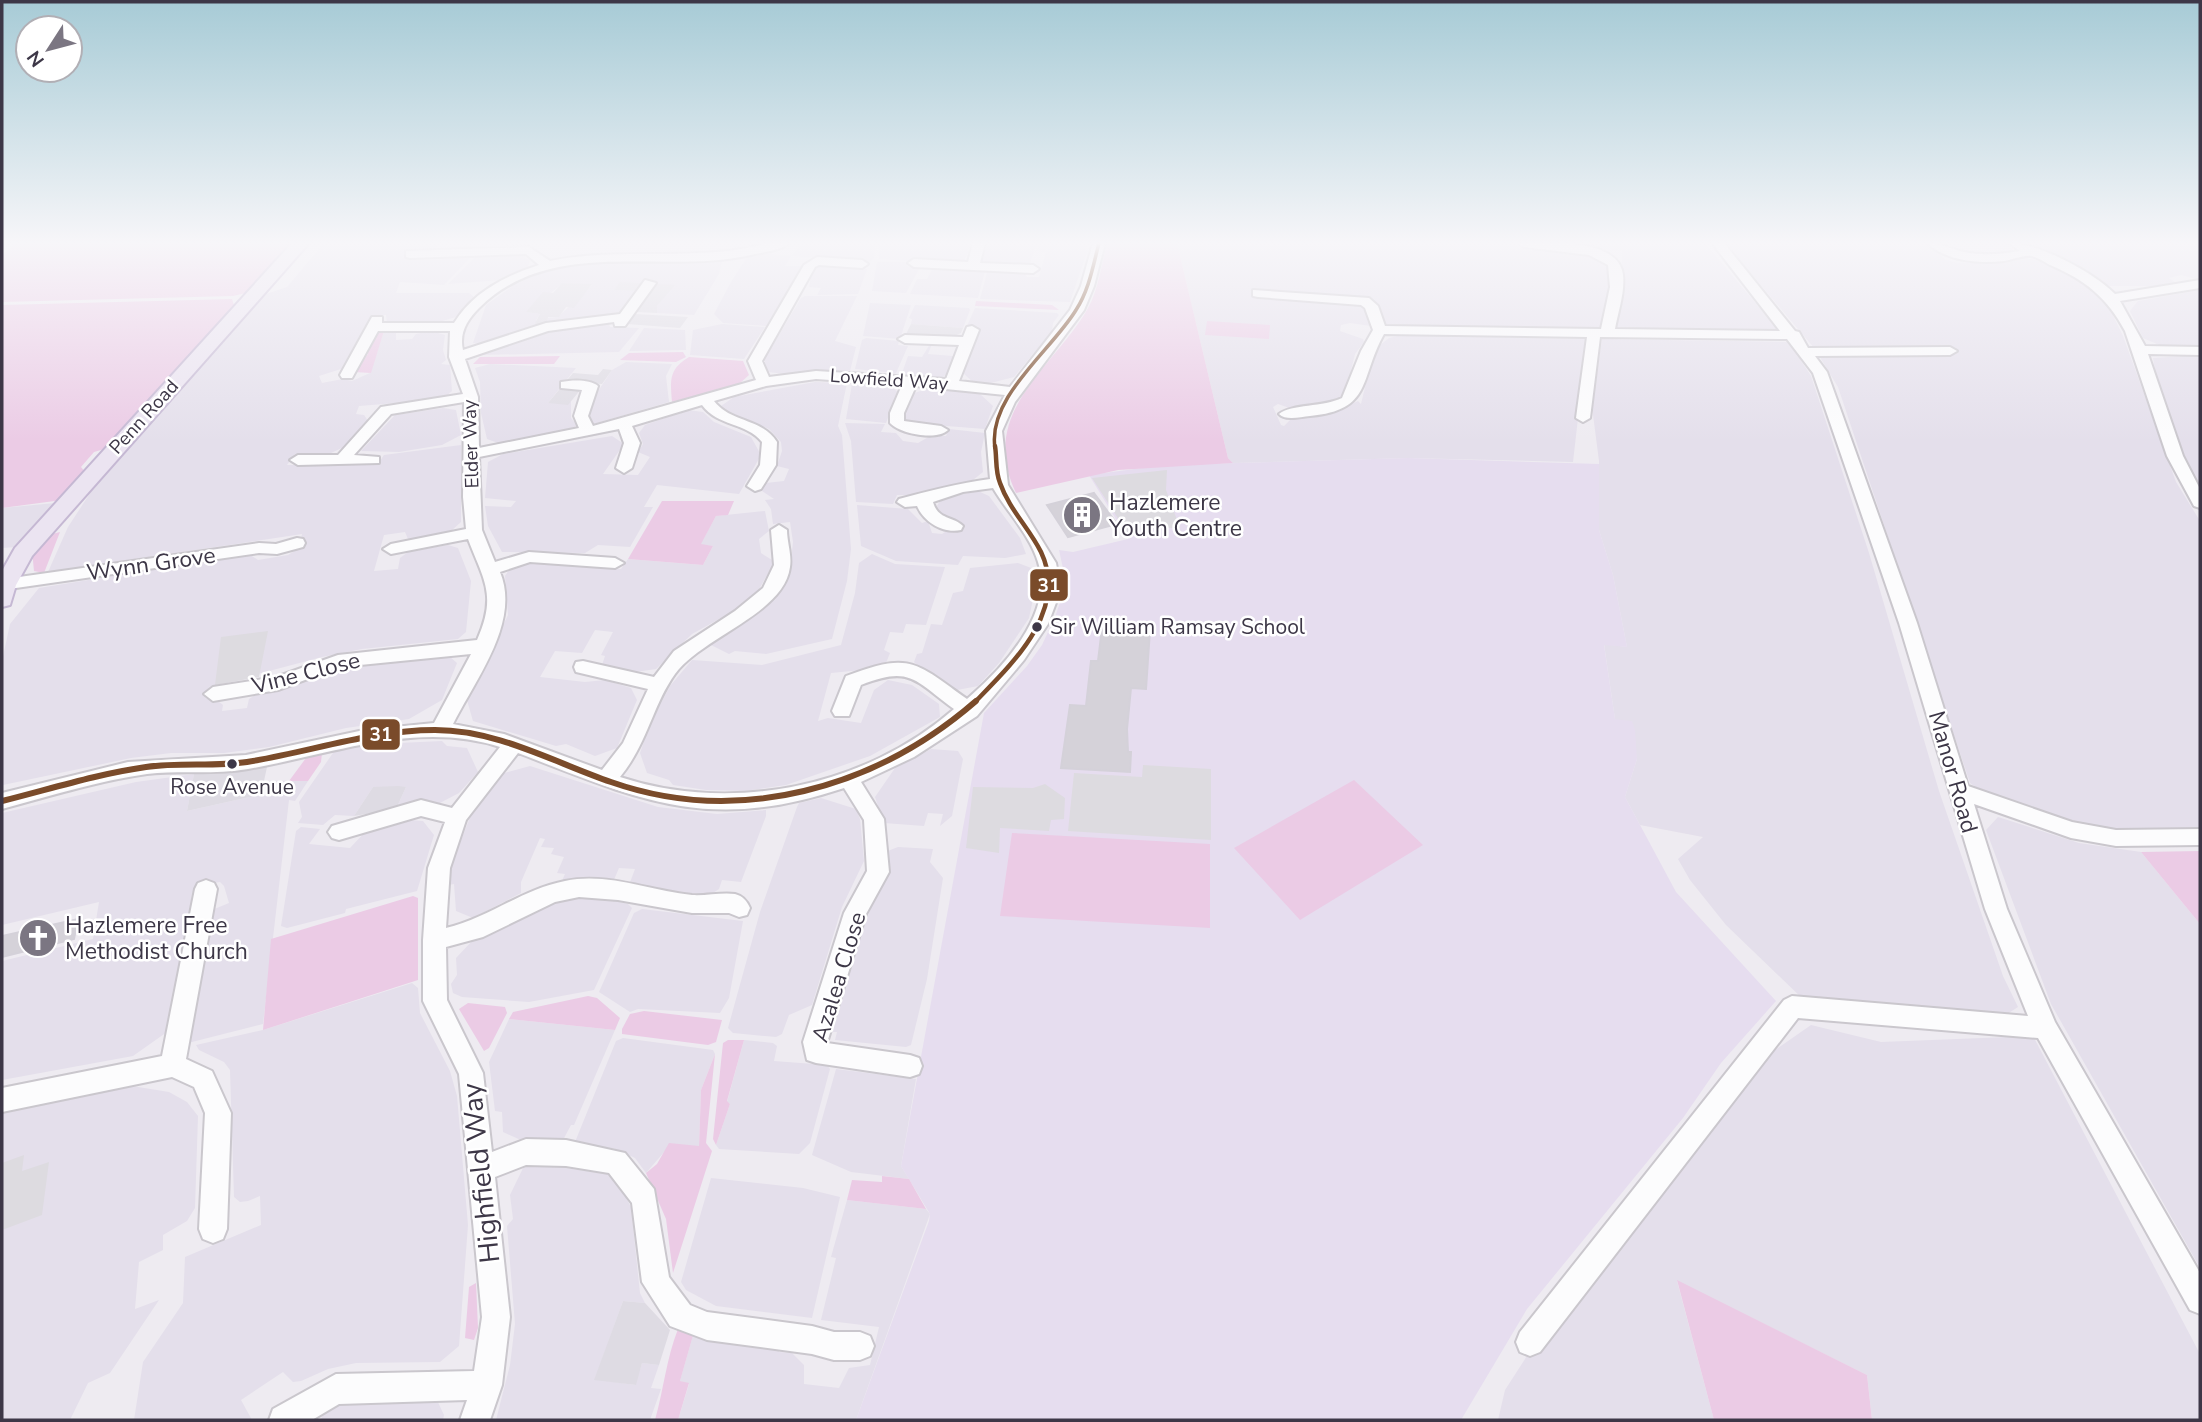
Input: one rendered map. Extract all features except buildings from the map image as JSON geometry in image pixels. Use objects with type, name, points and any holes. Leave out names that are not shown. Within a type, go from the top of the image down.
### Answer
[{"type":"main road","name":"Penn Road","points":[[4,593],[23,553],[241,309]]},
{"type":"street","points":[[347,375],[375,323],[458,327],[472,309]]},
{"type":"street","points":[[456,357],[545,327],[622,320],[630,309]]},
{"type":"street","points":[[764,382],[755,361],[785,309]]},
{"type":"street","points":[[2,801],[146,767],[243,762],[359,736],[440,730],[514,744],[606,780],[665,798],[723,805],[772,800],[848,778],[907,752],[970,710],[1009,668],[1039,625],[1051,582],[1047,556],[999,482],[994,431],[1014,392],[1078,309]]},
{"type":"street","points":[[1372,309],[1381,330]]},
{"type":"street","points":[[1583,418],[1607,309]]},
{"type":"street","name":"Manor Road","points":[[1773,309],[1820,372],[1946,742],[1957,790],[1996,909],[2045,1028],[2200,1300]]},
{"type":"street","points":[[2118,309],[2138,350],[2176,459],[2200,503]]},
{"type":"street","name":"Elder Way","points":[[440,730],[483,646],[498,604],[491,569],[474,531],[471,397],[465,369],[456,357],[453,342],[458,327]]},
{"type":"street","points":[[1381,330],[1794,335]]},
{"type":"street","points":[[1286,414],[1326,411],[1345,405],[1354,397],[1368,348],[1381,330]]},
{"type":"street","points":[[905,339],[969,335],[951,384]]},
{"type":"street","points":[[2138,350],[2200,351]]},
{"type":"street","points":[[1806,352],[1950,351]]},
{"type":"street","name":"Lowfield Way","points":[[471,454],[624,424],[704,397],[764,382],[816,375],[951,384],[1014,392]]},
{"type":"street","points":[[911,382],[897,413],[897,423],[907,428],[942,430]]},
{"type":"street","points":[[566,385],[591,386],[581,416],[588,432]]},
{"type":"street","points":[[364,411],[471,397]]},
{"type":"street","points":[[704,397],[719,416],[761,431],[769,440],[772,453],[765,475],[755,486]]},
{"type":"street","points":[[342,460],[386,410]]},
{"type":"street","points":[[624,424],[632,443],[624,468]]},
{"type":"street","points":[[298,460],[374,460]]},
{"type":"street","points":[[905,502],[924,500],[960,488],[999,482]]},
{"type":"street","points":[[924,500],[925,510],[936,522],[955,526]]},
{"type":"street","points":[[606,780],[631,747],[659,685],[685,650],[756,604],[779,576],[783,553],[779,543],[779,530]]},
{"type":"street","points":[[390,551],[437,542],[474,531]]},
{"type":"street","name":"Wynn Grove","points":[[4,593],[259,548],[277,549],[297,543]]},
{"type":"street","points":[[491,569],[529,557],[615,563]]},
{"type":"street","name":"Vine Close","points":[[213,694],[278,683],[338,660],[483,646]]},
{"type":"street","points":[[583,667],[659,685]]},
{"type":"street","points":[[842,711],[853,681],[886,668],[912,669],[970,710]]},
{"type":"street","name":"Highfield Way","points":[[475,1420],[487,1385],[496,1317],[471,1073],[435,1001],[434,940],[439,869],[457,817],[514,744]]},
{"type":"street","name":"Azalea Close","points":[[848,778],[874,820],[878,872],[855,913],[815,1042],[816,1052],[910,1066]]},
{"type":"street","points":[[1957,790],[2071,830],[2116,838],[2200,837]]},
{"type":"street","points":[[339,832],[421,808],[457,817]]},
{"type":"street","points":[[434,940],[477,929],[533,900],[577,888],[624,890],[659,901],[710,907],[733,903],[739,908]]},
{"type":"street","points":[[173,1065],[206,889]]},
{"type":"street","points":[[1530,1342],[1792,1007],[2045,1028]]},
{"type":"street","points":[[2,1100],[173,1065],[203,1079],[218,1113],[213,1228]]},
{"type":"street","points":[[482,1169],[526,1152],[566,1153],[616,1163],[645,1198],[656,1282],[680,1316],[707,1326],[812,1340],[834,1346],[860,1346]]},
{"type":"street","points":[[284,1420],[337,1389],[487,1385]]},
{"type":"shaded area","points":[[2,309],[230,309],[152,396],[155,398],[111,447],[94,452],[81,467],[86,473],[62,500],[2,508]]},
{"type":"shaded area","points":[[250,309],[464,309],[456,317],[432,324],[387,323],[386,315],[371,316],[341,369],[319,376],[322,383],[343,379],[352,381],[370,373],[384,331],[396,332],[396,340],[412,339],[416,334],[431,331],[445,335],[443,350],[446,360],[441,364],[450,365],[452,391],[445,397],[421,401],[359,406],[356,414],[364,415],[368,421],[344,447],[331,453],[295,454],[287,465],[378,464],[384,455],[461,445],[461,522],[451,531],[421,538],[408,539],[405,532],[384,535],[374,571],[398,569],[400,558],[408,552],[448,545],[458,548],[471,581],[466,632],[458,639],[362,649],[322,657],[209,687],[205,698],[218,701],[223,705],[222,711],[247,708],[249,699],[255,695],[331,670],[449,656],[457,663],[442,700],[409,719],[346,728],[269,747],[224,753],[171,753],[131,758],[3,785],[2,661],[10,624],[39,588],[249,554],[258,560],[288,555],[299,548],[302,534],[48,572],[68,527],[98,481]]},
{"type":"shaded area","points":[[485,309],[530,309],[527,312],[540,314],[536,320],[537,327],[481,344],[473,343]]},
{"type":"shaded area","points":[[528,309],[564,309],[559,317],[548,317],[546,324],[537,327],[535,323],[540,314],[526,312]]},
{"type":"shaded area","points":[[566,309],[622,309],[620,312],[546,324],[546,318],[558,317]]},
{"type":"shaded area","points":[[638,309],[657,309],[657,313],[637,312]]},
{"type":"shaded area","points":[[657,309],[697,309],[694,315],[657,313]]},
{"type":"shaded area","points":[[716,309],[776,309],[766,326],[723,323],[714,314]]},
{"type":"shaded area","points":[[794,309],[850,309],[835,341],[856,347],[850,371],[785,374],[768,372],[764,360]]},
{"type":"shaded area","points":[[869,309],[910,309],[900,339],[863,336]]},
{"type":"shaded area","points":[[913,309],[970,310],[963,328],[911,324],[912,319],[909,318]]},
{"type":"shaded area","points":[[974,309],[1059,315],[1053,323],[1052,331],[1014,377],[987,384],[974,383],[963,373],[964,360],[978,327],[967,326]]},
{"type":"shaded area","points":[[1088,309],[1193,309],[1228,458],[1233,463],[1118,470],[1016,493],[1007,465],[1006,441],[1011,418],[1036,377]]},
{"type":"shaded area","points":[[1193,309],[1605,309],[1601,328],[1371,326],[1350,323],[1341,325],[1340,331],[1363,339],[1364,342],[1355,354],[1343,403],[1298,411],[1278,404],[1273,407],[1284,426],[1293,417],[1332,413],[1358,401],[1361,404],[1374,350],[1389,338],[1402,335],[1587,339],[1573,462],[1408,458],[1233,463],[1228,458]]},
{"type":"shaded area","points":[[1620,309],[1761,309],[1779,331],[1616,328]]},
{"type":"shaded area","points":[[1781,309],[2110,309],[2123,336],[2176,482],[2200,521],[2200,829],[2118,830],[2080,824],[1990,797],[1970,783],[1838,387],[1815,349]]},
{"type":"shaded area","points":[[2200,309],[2200,345],[2164,347],[2143,338],[2130,311]]},
{"type":"shaded area","points":[[635,314],[688,317],[680,328],[627,324]]},
{"type":"shaded area","points":[[1207,321],[1270,325],[1269,339],[1205,335]]},
{"type":"shaded area","points":[[608,322],[610,327],[639,328],[619,352],[479,355],[567,327]]},
{"type":"shaded area","points":[[722,324],[765,327],[744,359],[690,355],[693,330]]},
{"type":"shaded area","points":[[911,324],[963,328],[961,333],[952,337],[906,334]]},
{"type":"shaded area","points":[[644,328],[685,330],[686,350],[629,351]]},
{"type":"shaded area","points":[[384,331],[371,373],[354,372],[368,354],[366,353],[373,335]]},
{"type":"shaded area","points":[[866,338],[899,341],[898,345],[908,346],[896,373],[855,369],[862,340]]},
{"type":"shaded area","points":[[1602,339],[1789,342],[1811,376],[1869,553],[1939,791],[2003,976],[2018,1007],[2001,1018],[1806,1002],[1726,925],[1690,880],[1678,859],[1703,837],[1640,825],[1625,797],[1637,759],[1615,719],[1604,644],[1627,647],[1613,575],[1599,530],[1599,461],[1592,407]]},
{"type":"shaded area","points":[[930,344],[928,354],[953,356],[950,373],[938,379],[901,376],[908,356],[922,357]]},
{"type":"shaded area","points":[[683,352],[686,357],[676,362],[620,360],[629,353]]},
{"type":"shaded area","points":[[2200,355],[2200,487],[2186,459],[2157,382],[2153,358]]},
{"type":"shaded area","points":[[560,356],[554,364],[473,364],[480,357]]},
{"type":"shaded area","points":[[689,357],[743,361],[749,375],[739,384],[672,402],[672,376],[682,361]]},
{"type":"shaded area","points":[[626,362],[672,364],[666,376],[669,402],[590,425],[585,411],[612,370]]},
{"type":"shaded area","points":[[490,364],[576,368],[548,403],[571,402],[571,418],[577,425],[573,429],[501,444],[487,439],[481,413],[480,382],[475,368]]},
{"type":"shaded area","points":[[603,369],[612,370],[602,384],[586,383],[568,405],[548,403],[573,373],[598,375]]},
{"type":"shaded area","points":[[815,382],[847,383],[838,426],[842,435],[851,549],[847,581],[832,639],[766,654],[735,651],[729,654],[707,643],[775,600],[790,570],[793,542],[790,522],[773,524],[771,509],[765,500],[774,499],[762,491],[766,483],[784,481],[789,469],[777,466],[782,451],[781,442],[769,429],[725,412],[721,406],[734,397]]},
{"type":"shaded area","points":[[852,384],[890,386],[898,392],[886,423],[846,419]]},
{"type":"shaded area","points":[[930,388],[979,393],[993,406],[985,429],[908,423],[903,414],[911,394]]},
{"type":"shaded area","points":[[443,408],[456,410],[461,435],[442,445],[399,452],[361,451],[395,415]]},
{"type":"shaded area","points":[[688,410],[703,412],[714,422],[751,437],[761,455],[739,494],[657,485],[644,507],[653,507],[630,547],[598,545],[585,553],[502,552],[488,526],[485,506],[511,507],[516,501],[485,498],[488,462],[503,454],[612,436],[624,444],[603,474],[638,475],[650,457],[638,452],[643,444],[639,433],[645,425]]},
{"type":"shaded area","points":[[845,423],[885,424],[881,432],[896,433],[903,441],[918,443],[932,435],[946,436],[949,429],[985,433],[981,452],[983,472],[973,480],[914,495],[897,495],[893,504],[856,502],[851,441]]},
{"type":"shaded area","name":"Sir William Ramsay School","points":[[1408,458],[1599,464],[1599,530],[1613,575],[1627,647],[1604,645],[1615,719],[1632,721],[1635,730],[1637,759],[1625,797],[1676,892],[1776,1001],[1721,1063],[1683,1118],[1527,1309],[1461,1420],[856,1420],[929,1221],[930,1214],[901,1166],[984,713],[1027,666],[1042,645],[1055,617],[1063,594],[1064,573],[1059,550],[1073,552],[1128,539],[1089,475],[1165,465]]},
{"type":"shaded area","points":[[1167,470],[1166,490],[1180,528],[1158,528],[1156,524],[1148,523],[1148,528],[1128,534],[1092,478]]},
{"type":"shaded area","points":[[978,491],[989,496],[1020,538],[1026,554],[1005,558],[963,556],[958,565],[896,561],[861,546],[857,505],[908,509],[922,523],[928,521],[932,533],[942,534],[948,530],[960,530],[962,525],[943,516],[937,506],[941,499]]},
{"type":"shaded area","points":[[662,501],[734,501],[728,515],[716,516],[701,544],[713,546],[703,565],[628,559]]},
{"type":"shaded area","points":[[55,503],[17,547],[2,548],[2,508]]},
{"type":"shaded area","points":[[765,511],[769,531],[759,539],[761,553],[772,560],[772,566],[757,593],[741,607],[692,634],[656,669],[628,673],[602,665],[605,656],[601,655],[613,632],[595,630],[582,653],[555,651],[540,677],[585,682],[605,680],[631,688],[637,700],[617,748],[595,756],[566,744],[556,746],[473,721],[467,700],[508,615],[505,576],[511,567],[533,563],[621,569],[628,559],[703,565],[713,546],[700,545],[716,516]]},
{"type":"shaded area","points":[[60,532],[44,573],[34,571],[32,550],[48,535]]},
{"type":"shaded area","points":[[872,554],[895,564],[945,567],[926,625],[906,624],[903,633],[890,632],[884,650],[890,653],[886,663],[872,669],[831,673],[818,721],[828,718],[861,723],[874,690],[888,680],[912,685],[939,704],[940,717],[870,756],[786,785],[745,791],[706,790],[673,785],[669,780],[647,773],[640,753],[650,724],[670,686],[692,660],[762,665],[841,645],[855,593],[859,563]]},
{"type":"shaded area","points":[[1018,563],[1039,571],[1029,618],[999,663],[978,686],[957,690],[914,662],[917,654],[922,653],[931,624],[942,625],[953,593],[963,591],[970,568]]},
{"type":"shaded area","points":[[268,631],[259,677],[215,685],[221,637]]},
{"type":"shaded area","points":[[442,741],[447,746],[467,748],[478,772],[459,793],[436,805],[396,809],[406,787],[373,787],[354,816],[335,815],[323,825],[298,823],[302,817],[299,802],[335,750],[378,744]]},
{"type":"shaded area","points":[[931,749],[958,751],[963,759],[952,816],[940,826],[943,814],[928,813],[924,826],[884,823],[875,797],[895,768]]},
{"type":"shaded area","points":[[322,753],[321,762],[308,781],[289,781],[306,758]]},
{"type":"shaded area","points":[[1143,765],[1211,769],[1211,840],[1068,831],[1074,773],[1142,777]]},
{"type":"shaded area","points":[[530,766],[658,807],[717,814],[766,810],[766,816],[741,882],[722,880],[719,889],[707,897],[697,899],[629,885],[635,869],[619,868],[613,882],[561,883],[565,874],[557,873],[564,857],[551,854],[554,848],[541,847],[545,839],[540,838],[521,882],[521,893],[473,918],[456,911],[454,884],[449,885],[453,860],[471,815],[504,773]]},
{"type":"shaded area","points":[[267,767],[264,781],[254,796],[187,811],[194,774]]},
{"type":"shaded area","points":[[194,774],[187,811],[254,796],[264,781],[308,781],[295,801],[289,800],[263,1024],[188,1043],[212,910],[229,903],[224,886],[220,882],[201,885],[192,893],[191,900],[194,900],[167,1032],[133,1056],[2,1080],[2,961],[93,939],[99,902],[2,925],[2,813],[136,782]]},
{"type":"shaded area","points":[[1354,780],[1423,845],[1300,920],[1234,848]]},
{"type":"shaded area","points":[[1045,784],[1065,798],[1064,819],[1051,820],[1049,831],[1000,828],[999,853],[966,848],[973,787],[1033,788]]},
{"type":"shaded area","points":[[373,787],[406,787],[396,809],[354,816]]},
{"type":"shaded area","points":[[821,798],[856,809],[860,819],[864,861],[842,907],[812,1005],[789,1015],[782,1034],[776,1037],[733,1033],[728,1028],[760,912],[797,807],[799,803]]},
{"type":"shaded area","points":[[1998,817],[2079,843],[2141,852],[2200,924],[2200,1268],[2051,1004],[1986,830]]},
{"type":"shaded area","points":[[410,820],[423,821],[434,835],[417,891],[346,909],[345,913],[287,928],[281,926],[296,831],[301,827],[320,829],[309,844],[350,848],[366,831]]},
{"type":"shaded area","points":[[1012,833],[1210,844],[1210,928],[1000,916]]},
{"type":"shaded area","points":[[898,847],[933,849],[930,862],[943,878],[927,979],[911,1045],[906,1047],[835,1040],[837,1032],[832,1032],[855,952],[883,874],[885,852]]},
{"type":"shaded area","points":[[2200,851],[2200,924],[2141,852]]},
{"type":"shaded area","points":[[413,896],[418,898],[418,980],[263,1030],[271,939]]},
{"type":"shaded area","points":[[566,899],[606,899],[628,904],[632,908],[594,990],[529,1002],[462,997],[453,993],[451,984],[457,975],[456,958],[473,940],[531,909]]},
{"type":"shaded area","points":[[642,909],[743,921],[729,998],[720,1013],[638,1009],[630,1012],[599,992],[634,913]]},
{"type":"shaded area","points":[[412,983],[418,988],[420,1013],[450,1071],[457,1096],[468,1225],[459,1346],[440,1362],[356,1363],[328,1369],[293,1382],[283,1372],[241,1400],[252,1420],[134,1420],[143,1362],[183,1303],[185,1257],[261,1225],[260,1196],[240,1202],[234,1197],[230,1070],[224,1062],[199,1050],[196,1045],[263,1030]]},
{"type":"shaded area","points":[[588,996],[597,998],[620,1018],[615,1030],[509,1019],[513,1012]]},
{"type":"shaded area","points":[[468,1003],[505,1007],[507,1013],[489,1048],[484,1051],[459,1009]]},
{"type":"shaded area","points":[[644,1011],[722,1020],[716,1042],[708,1045],[622,1034],[630,1014]]},
{"type":"shaded area","points":[[509,1019],[615,1030],[574,1125],[571,1125],[563,1140],[536,1138],[523,1141],[503,1132],[502,1112],[495,1111],[489,1062]]},
{"type":"shaded area","points":[[1811,1025],[1881,1042],[2033,1036],[2200,1354],[2200,1420],[1872,1420],[1867,1375],[1677,1281],[1714,1420],[1498,1420],[1505,1390],[1534,1345],[1735,1078]]},
{"type":"shaded area","points":[[623,1038],[713,1050],[715,1054],[701,1090],[699,1146],[665,1151],[646,1173],[635,1158],[616,1149],[575,1142],[616,1041]]},
{"type":"shaded area","points":[[728,1040],[744,1040],[727,1101],[730,1104],[716,1145],[713,1139],[723,1043]]},
{"type":"shaded area","points":[[744,1040],[773,1043],[777,1046],[774,1061],[827,1065],[830,1069],[810,1143],[799,1154],[719,1149],[716,1145],[730,1104],[727,1102]]},
{"type":"shaded area","points":[[715,1054],[706,1143],[712,1151],[673,1273],[666,1219],[646,1173],[657,1164],[669,1143],[699,1146],[701,1090]]},
{"type":"shaded area","points":[[836,1069],[916,1079],[901,1166],[909,1179],[851,1172],[812,1155]]},
{"type":"shaded area","points":[[132,1086],[169,1092],[187,1102],[198,1116],[195,1208],[187,1221],[163,1235],[163,1250],[139,1262],[135,1309],[159,1300],[110,1373],[88,1383],[70,1420],[2,1420],[2,1110]]},
{"type":"shaded area","points":[[24,1155],[22,1171],[49,1162],[42,1215],[2,1230],[2,1163]]},
{"type":"shaded area","points":[[525,1164],[607,1174],[619,1185],[631,1207],[640,1293],[645,1303],[623,1301],[595,1379],[635,1385],[642,1363],[659,1365],[651,1388],[661,1389],[650,1420],[496,1420],[510,1365],[515,1324],[507,1226],[513,1219],[510,1195]]},
{"type":"shaded area","points":[[882,1176],[909,1179],[926,1209],[847,1200],[852,1180],[882,1182]]},
{"type":"shaded area","points":[[711,1178],[803,1188],[840,1197],[812,1318],[716,1306],[686,1290],[681,1282]]},
{"type":"shaded area","points":[[847,1200],[926,1209],[930,1214],[856,1420],[678,1420],[689,1384],[680,1381],[694,1332],[779,1347],[779,1352],[792,1353],[804,1365],[804,1384],[839,1388],[849,1368],[870,1365],[879,1327],[821,1320],[836,1258],[831,1257]]},
{"type":"shaded area","points":[[1677,1280],[1867,1375],[1872,1420],[1714,1420]]},
{"type":"shaded area","points":[[476,1283],[478,1328],[474,1340],[465,1338],[469,1287]]},
{"type":"shaded area","points":[[623,1301],[645,1303],[670,1330],[659,1365],[642,1363],[636,1385],[594,1380]]},
{"type":"shaded area","points":[[678,1329],[694,1332],[680,1381],[689,1383],[678,1420],[655,1420],[671,1352]]},
{"type":"shaded area","points":[[436,1398],[444,1415],[443,1420],[321,1420],[324,1409],[348,1402]]},
{"type":"transit line","name":"31","points":[[2,801],[128,770],[246,762],[365,737],[437,730],[497,739],[609,782],[667,798],[714,802],[762,800],[808,791],[854,777],[897,757],[938,732],[975,702],[1007,668],[1033,636],[1039,624],[1047,600],[1049,581],[1046,564],[1000,484],[994,430],[1007,399],[1077,309]]},
{"type":"place","name":"Hazlemere Youth Centre","points":[[1082,515]]},
{"type":"place","name":"Sir William Ramsay School","points":[[1037,627]]},
{"type":"place","name":"Rose Avenue","points":[[232,764]]},
{"type":"place","name":"Hazlemere Free Methodist Church","points":[[38,938]]}]
